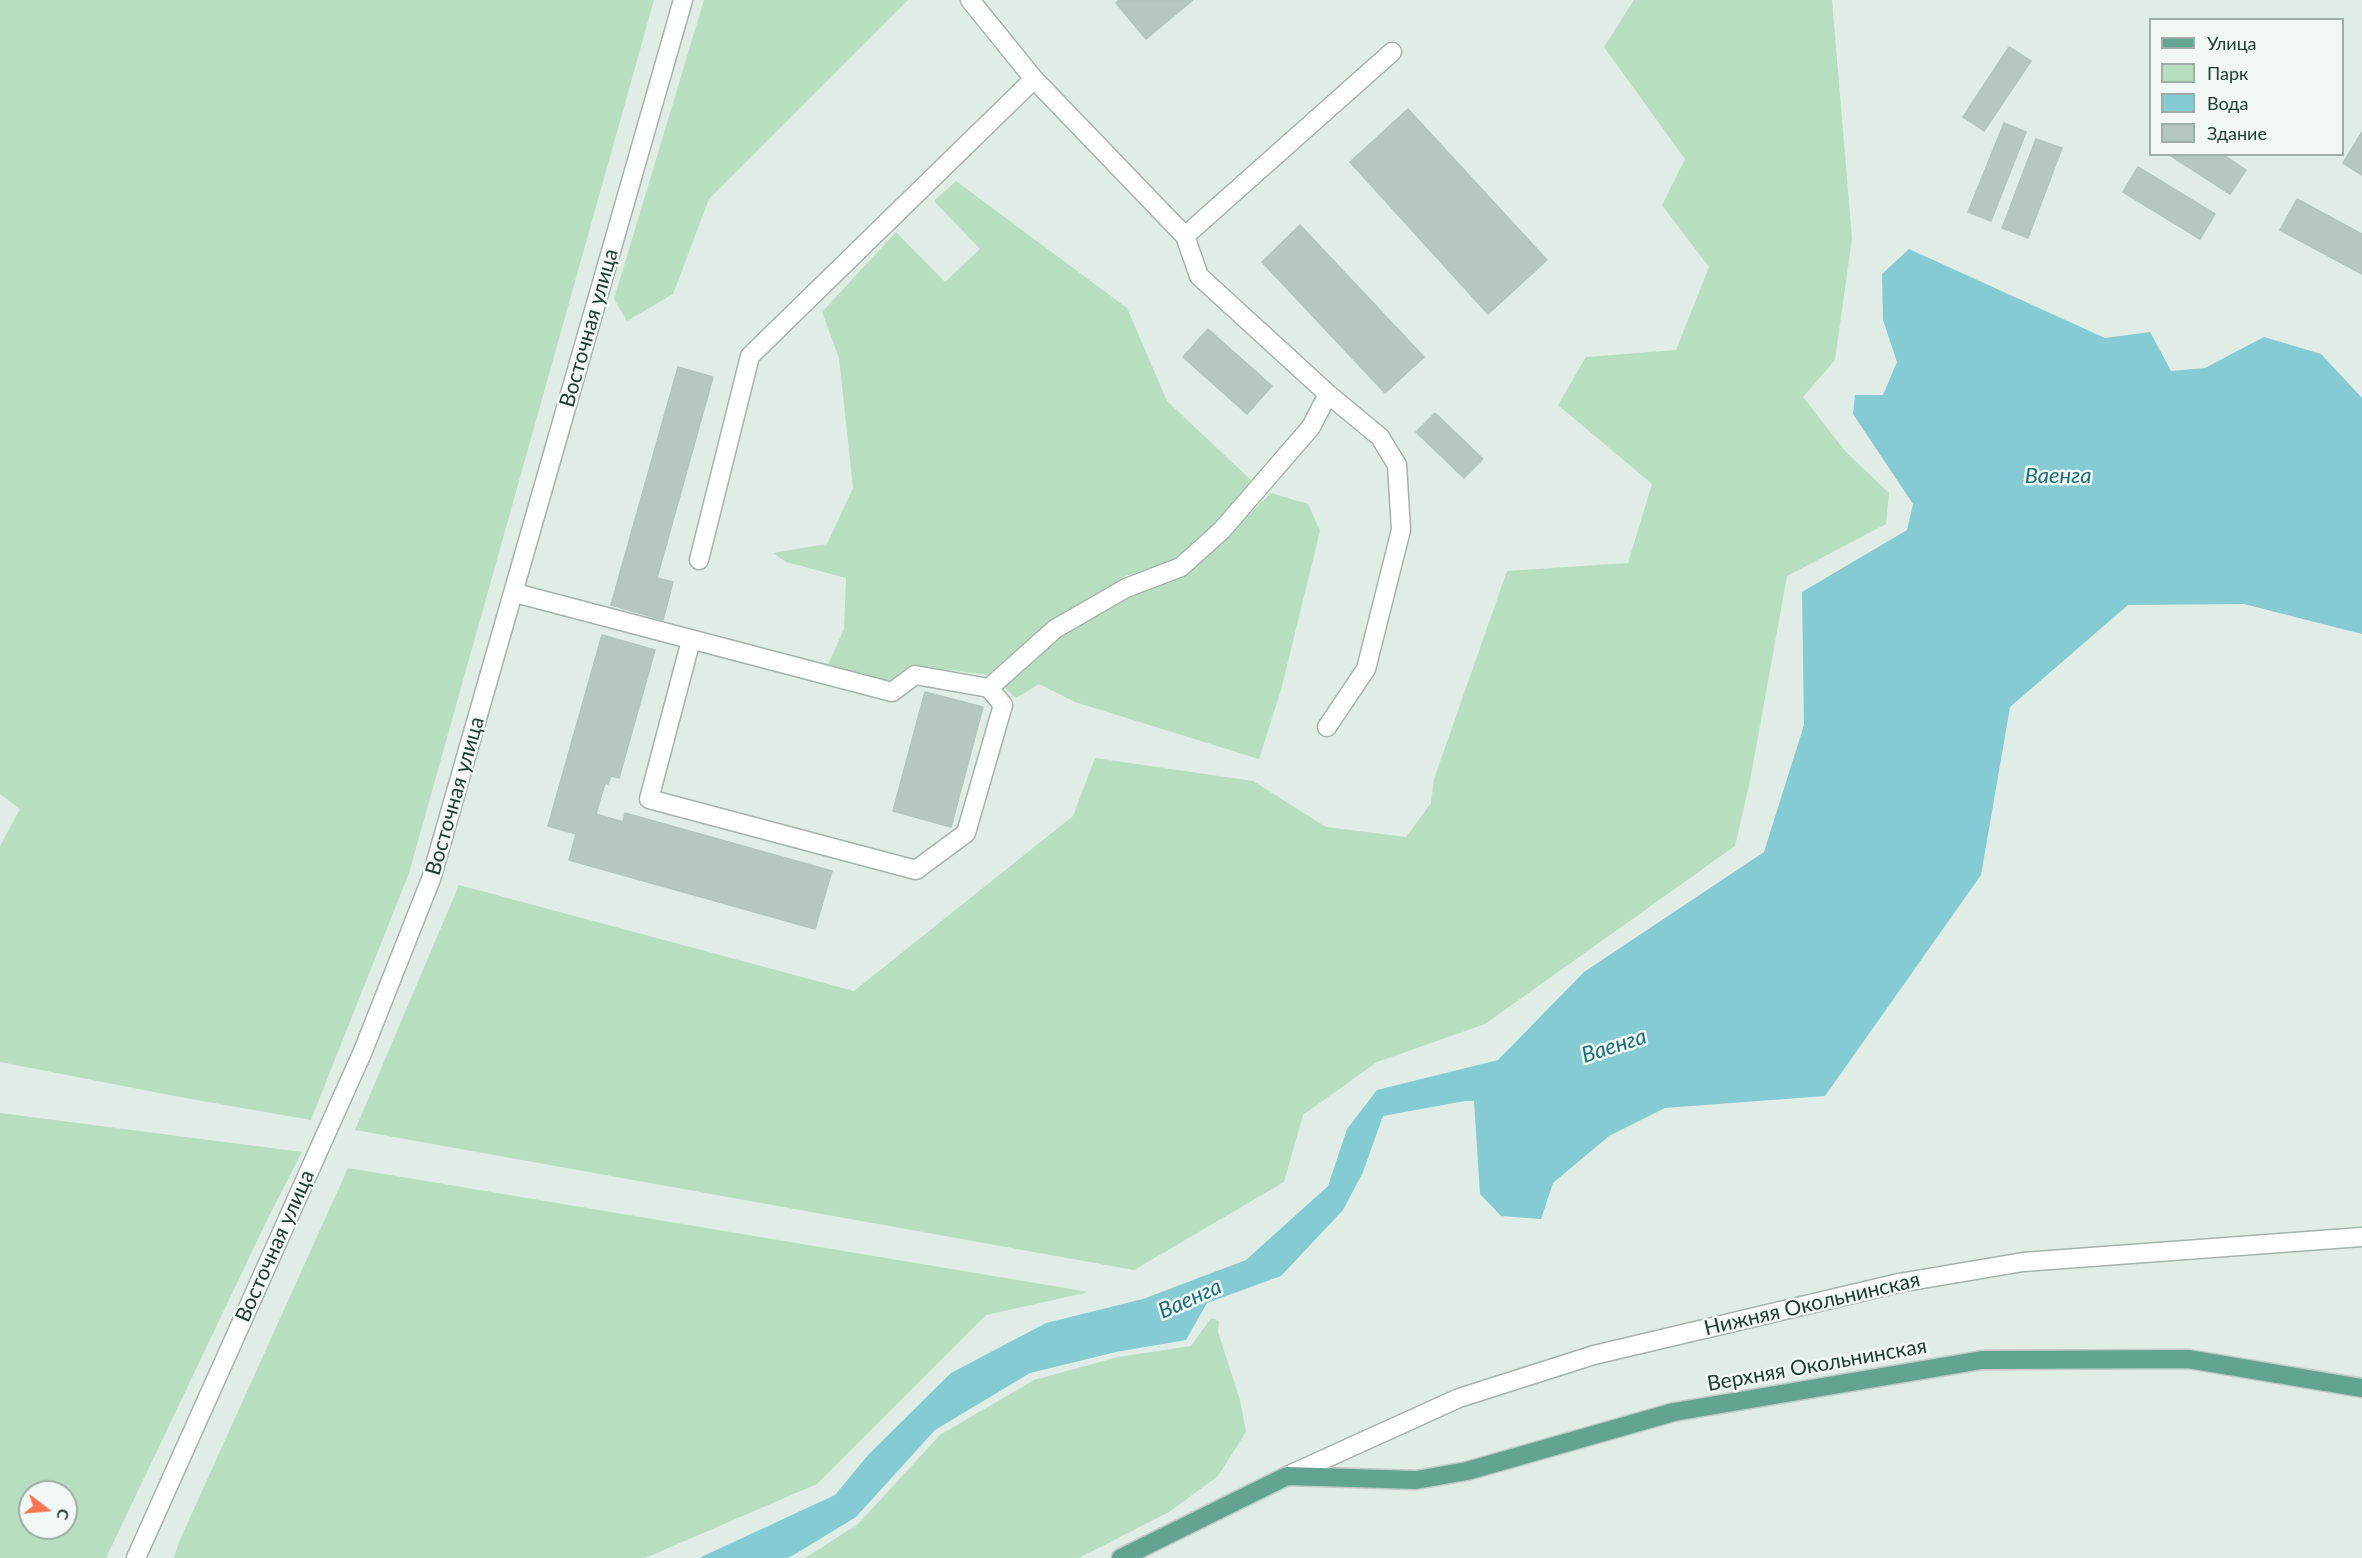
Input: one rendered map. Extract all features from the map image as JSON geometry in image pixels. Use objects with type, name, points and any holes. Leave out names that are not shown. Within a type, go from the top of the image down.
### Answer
[{"type":"main road","name":"Верхняя Окольнинская","points":[[1287,1476],[1416,1480],[1467,1471],[1674,1412],[1982,1360],[2188,1359],[2362,1388]]},
{"type":"main road","points":[[1121,1558],[1287,1476]]},
{"type":"street","name":"Восточная улица","points":[[136,1558],[363,1051],[431,879],[515,593],[683,0]]},
{"type":"street","points":[[970,0],[1034,79],[1185,236],[1198,276],[1328,394],[1380,437],[1397,465],[1401,530],[1366,669],[1327,727]]},
{"type":"street","points":[[1185,236],[1392,52]]},
{"type":"street","points":[[699,560],[750,356],[1034,79]]},
{"type":"street","points":[[989,688],[1055,629],[1126,588],[1181,567],[1222,530],[1311,428],[1328,394]]},
{"type":"street","points":[[515,593],[892,692],[915,675],[989,688],[1004,705],[966,833],[916,870],[648,799],[691,640]]},
{"type":"street","name":"Нижняя Окольнинская","points":[[1287,1476],[1459,1398],[1594,1355],[1899,1283],[2023,1262],[2362,1237]]},
{"type":"green space","points":[[0,0],[654,0],[409,873],[311,1120],[0,1062],[0,846],[20,809],[0,794]]},
{"type":"green space","points":[[704,0],[908,0],[709,199],[673,294],[627,321],[614,299]]},
{"type":"green space","points":[[1634,0],[1832,0],[1852,238],[1835,360],[1803,397],[1846,452],[1889,493],[1886,524],[1787,576],[1750,781],[1735,846],[1485,1024],[1377,1062],[1303,1115],[1284,1182],[1134,1270],[355,1130],[459,885],[854,991],[1073,816],[1095,758],[1253,781],[1326,827],[1406,837],[1431,803],[1434,779],[1507,571],[1628,563],[1652,484],[1558,405],[1586,357],[1676,350],[1709,267],[1662,205],[1685,159],[1604,47]]},
{"type":"green space","points":[[956,181],[1127,308],[1167,401],[1251,480],[1225,515],[1178,561],[1125,576],[1049,626],[989,675],[924,667],[885,683],[828,665],[844,629],[846,578],[786,562],[773,553],[827,544],[853,488],[839,358],[822,312],[896,232],[945,282],[980,249],[934,201]]},
{"type":"green space","points":[[1271,493],[1308,504],[1320,531],[1281,690],[1259,759],[1075,702],[1039,684],[1016,698],[1002,685],[1056,638],[1225,538]]},
{"type":"green space","points":[[0,1113],[302,1152],[267,1220],[106,1558],[0,1558]]},
{"type":"green space","points":[[348,1168],[1089,1292],[986,1315],[817,1484],[645,1558],[174,1558],[179,1542]]},
{"type":"green space","points":[[1211,1318],[1219,1321],[1218,1332],[1240,1400],[1246,1432],[1218,1476],[1169,1512],[1079,1558],[805,1558],[858,1524],[940,1435],[1034,1380],[1118,1357],[1191,1346]]},
{"type":"water","name":"Ваенга","points":[[1909,249],[2105,338],[2150,332],[2171,371],[2205,368],[2264,337],[2321,354],[2362,398],[2362,634],[2244,604],[2128,605],[2010,707],[1981,875],[1825,1096],[1665,1108],[1609,1136],[1553,1183],[1541,1219],[1501,1216],[1480,1194],[1474,1101],[1383,1116],[1363,1172],[1343,1210],[1281,1276],[1207,1303],[1186,1340],[1116,1352],[1030,1373],[935,1430],[856,1517],[792,1556],[787,1558],[699,1558],[835,1495],[868,1455],[951,1373],[1046,1323],[1143,1299],[1246,1260],[1328,1186],[1347,1129],[1377,1090],[1498,1060],[1584,972],[1764,852],[1804,725],[1802,592],[1907,530],[1913,504],[1853,414],[1855,395],[1883,395],[1897,362],[1883,320],[1882,274]]},
{"type":"building","points":[[1119,0],[1193,0],[1146,39],[1116,3]]},
{"type":"building","points":[[2009,47],[2031,61],[1984,131],[1963,117]]},
{"type":"building","points":[[1408,109],[1547,260],[1488,314],[1350,162]]},
{"type":"building","points":[[2004,123],[2026,132],[1991,221],[1968,212]]},
{"type":"building","points":[[2362,132],[2362,175],[2343,163]]},
{"type":"building","points":[[2036,139],[2062,148],[2028,238],[2002,228]]},
{"type":"building","points":[[2171,156],[2225,156],[2246,170],[2230,194]]},
{"type":"building","points":[[2138,167],[2215,214],[2200,239],[2123,192]]},
{"type":"building","points":[[2297,199],[2362,234],[2362,274],[2280,230]]},
{"type":"building","points":[[1300,225],[1424,357],[1385,393],[1262,262]]},
{"type":"building","points":[[1208,329],[1272,386],[1247,414],[1183,357]]},
{"type":"building","points":[[678,367],[713,377],[657,578],[673,582],[663,620],[611,605]]},
{"type":"building","points":[[1435,413],[1483,459],[1464,478],[1416,432]]},
{"type":"building","points":[[602,635],[655,650],[619,778],[611,776],[608,784],[605,783],[596,814],[623,822],[625,813],[832,871],[815,929],[569,860],[576,834],[548,826]]},
{"type":"building","points":[[925,692],[983,707],[951,827],[893,811]]}]
